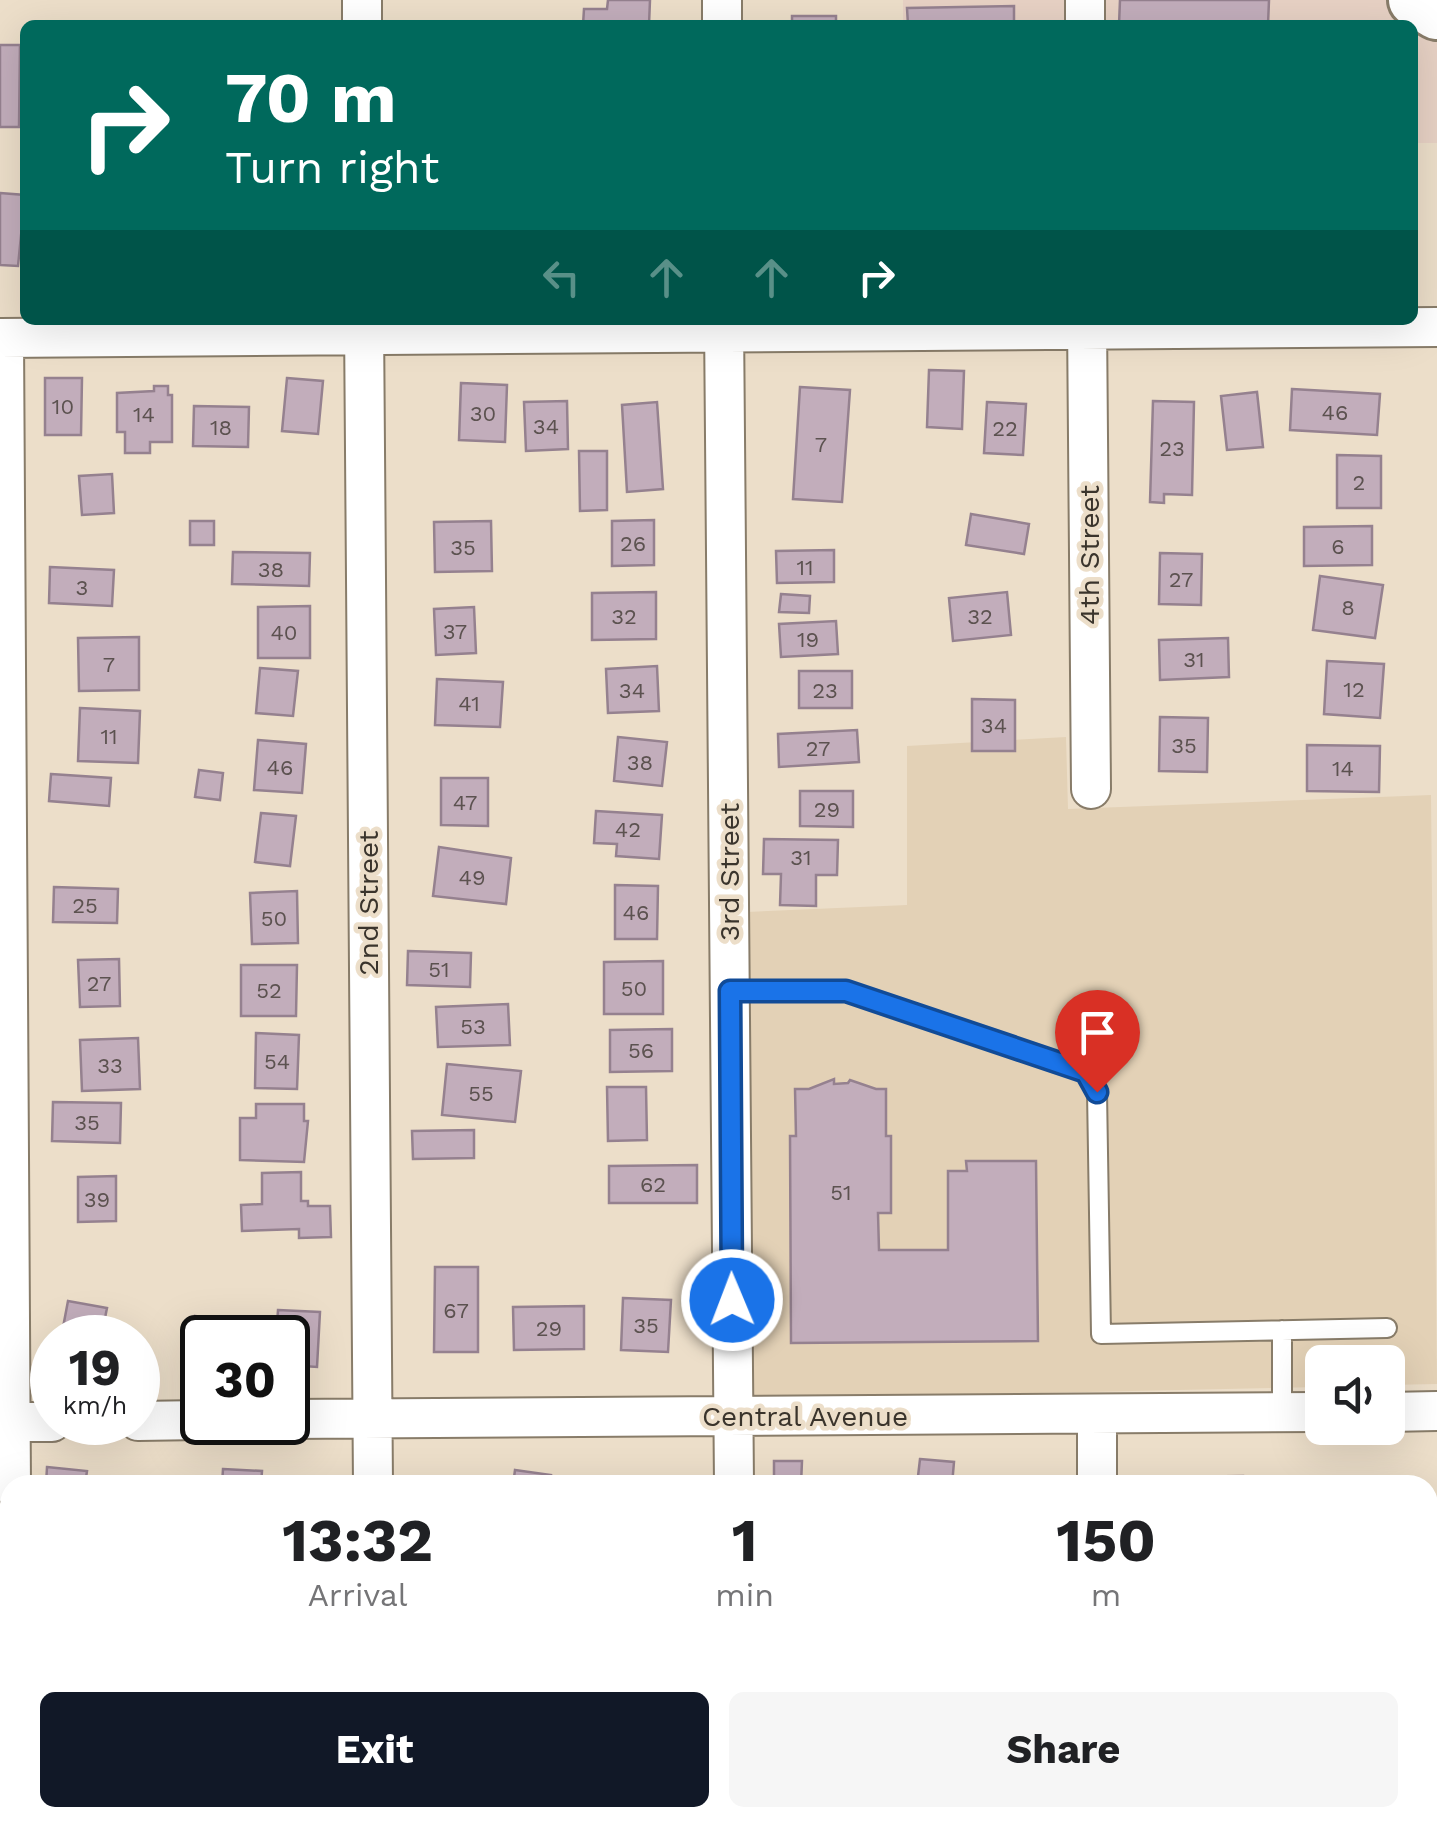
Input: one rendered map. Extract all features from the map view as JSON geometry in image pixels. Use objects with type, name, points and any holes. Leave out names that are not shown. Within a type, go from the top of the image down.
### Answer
[{"type":"main road","points":[[1415,0],[1437,13]]},
{"type":"street","points":[[11,1475],[6,1422],[2,338],[364,327],[906,325]]},
{"type":"street","name":"4th Street","points":[[1087,325],[1091,790]]},
{"type":"street","points":[[1204,325],[1437,327]]},
{"type":"street","name":"3rd Street","points":[[724,326],[734,1475]]},
{"type":"street","name":"2nd Street","points":[[364,327],[373,1475]]},
{"type":"street","name":"Central Avenue","points":[[310,1419],[1305,1412]]},
{"type":"street","points":[[1405,1412],[1437,1412]]},
{"type":"street","points":[[1096,1414],[1097,1475]]},
{"type":"lane","points":[[730,991],[846,991],[1086,1072],[1097,1092],[1101,1334],[1387,1328]]},
{"type":"lane","points":[[1282,1330],[1282,1413]]},
{"type":"shaded area","points":[[903,0],[1415,0],[1437,13],[1437,143],[1418,143],[1418,20],[903,20]]},
{"type":"shaded area","points":[[1066,737],[1068,809],[1431,795],[1437,1384],[1405,1385],[1405,1345],[1305,1345],[1305,1387],[751,1399],[747,912],[907,905],[907,746]]},
{"type":"building","points":[[608,0],[650,0],[649,20],[583,20],[584,9],[607,9]]},
{"type":"building","points":[[1120,0],[1269,0],[1268,20],[1119,20]]},
{"type":"building","points":[[1014,6],[1014,20],[908,20],[907,8]]},
{"type":"building","points":[[792,16],[836,16],[836,20],[792,20]]},
{"type":"building","points":[[0,45],[20,45],[19,127],[0,127]]},
{"type":"building","points":[[0,193],[20,195],[18,266],[0,265]]},
{"type":"building","points":[[929,370],[964,371],[962,429],[927,427]]},
{"type":"building","points":[[45,378],[82,378],[81,435],[45,435]]},
{"type":"building","points":[[287,378],[323,381],[318,434],[282,431]]},
{"type":"building","points":[[461,383],[507,385],[505,442],[459,440]]},
{"type":"building","points":[[154,386],[168,386],[168,395],[172,395],[172,442],[150,442],[150,453],[125,453],[125,432],[117,432],[117,393],[154,391]]},
{"type":"building","points":[[800,387],[850,390],[842,502],[793,499]]},
{"type":"building","points":[[1292,389],[1380,394],[1377,435],[1290,430]]},
{"type":"building","points":[[1257,392],[1263,447],[1227,450],[1221,396]]},
{"type":"building","points":[[567,401],[568,449],[526,451],[524,402]]},
{"type":"building","points":[[1153,401],[1194,402],[1192,495],[1164,494],[1164,503],[1150,502]]},
{"type":"building","points":[[657,402],[663,489],[627,492],[622,405]]},
{"type":"building","points":[[987,402],[1026,404],[1023,455],[984,453]]},
{"type":"building","points":[[194,406],[249,407],[248,447],[193,446]]},
{"type":"building","points":[[579,451],[607,451],[607,510],[580,511]]},
{"type":"building","points":[[1337,455],[1381,456],[1381,508],[1337,508]]},
{"type":"building","points":[[112,474],[114,513],[82,515],[79,476]]},
{"type":"building","points":[[971,514],[1029,524],[1024,554],[966,545]]},
{"type":"building","points":[[654,520],[654,565],[612,566],[612,521]]},
{"type":"building","points":[[190,521],[214,521],[214,545],[190,545]]},
{"type":"building","points":[[491,521],[492,571],[435,572],[434,522]]},
{"type":"building","points":[[1372,526],[1372,565],[1304,566],[1304,527]]},
{"type":"building","points":[[834,550],[834,582],[777,583],[776,551]]},
{"type":"building","points":[[233,552],[310,553],[309,586],[232,584]]},
{"type":"building","points":[[1160,553],[1202,554],[1201,605],[1159,604]]},
{"type":"building","points":[[50,567],[114,570],[112,606],[49,603]]},
{"type":"building","points":[[1320,576],[1383,585],[1375,638],[1313,630]]},
{"type":"building","points":[[656,592],[656,639],[592,640],[592,593]]},
{"type":"building","points":[[1007,592],[1011,635],[953,641],[949,598]]},
{"type":"building","points":[[781,594],[810,596],[809,613],[779,612]]},
{"type":"building","points":[[310,606],[310,658],[258,658],[258,607]]},
{"type":"building","points":[[474,607],[476,653],[436,655],[434,609]]},
{"type":"building","points":[[836,621],[838,654],[781,657],[779,624]]},
{"type":"building","points":[[139,637],[139,690],[79,691],[78,638]]},
{"type":"building","points":[[1228,638],[1229,677],[1160,680],[1159,640]]},
{"type":"building","points":[[1327,661],[1384,664],[1380,718],[1324,714]]},
{"type":"building","points":[[657,666],[659,711],[608,713],[606,669]]},
{"type":"building","points":[[260,668],[298,671],[293,716],[256,713]]},
{"type":"building","points":[[799,671],[852,671],[852,708],[799,708]]},
{"type":"building","points":[[437,679],[503,682],[500,727],[435,725]]},
{"type":"building","points":[[972,699],[1015,700],[1015,751],[972,751]]},
{"type":"building","points":[[80,708],[140,711],[138,763],[78,761]]},
{"type":"building","points":[[1160,717],[1208,718],[1207,772],[1159,771]]},
{"type":"building","points":[[857,730],[859,762],[779,767],[778,734]]},
{"type":"building","points":[[618,737],[667,742],[662,786],[614,781]]},
{"type":"building","points":[[258,740],[306,744],[302,793],[254,790]]},
{"type":"building","points":[[1307,745],[1380,746],[1379,792],[1307,791]]},
{"type":"building","points":[[199,770],[223,773],[220,800],[195,797]]},
{"type":"building","points":[[51,774],[111,778],[109,806],[49,801]]},
{"type":"building","points":[[441,778],[488,778],[488,826],[441,825]]},
{"type":"building","points":[[800,791],[853,791],[853,827],[800,826]]},
{"type":"building","points":[[596,811],[662,815],[659,859],[616,856],[617,844],[594,843]]},
{"type":"building","points":[[261,813],[296,816],[290,866],[255,862]]},
{"type":"building","points":[[764,839],[838,840],[837,875],[816,875],[816,906],[780,905],[781,874],[763,874]]},
{"type":"building","points":[[439,847],[511,858],[506,904],[433,896]]},
{"type":"building","points":[[615,885],[658,886],[657,939],[615,939]]},
{"type":"building","points":[[54,887],[118,889],[117,923],[53,922]]},
{"type":"building","points":[[297,891],[298,943],[252,944],[250,893]]},
{"type":"building","points":[[408,951],[471,953],[470,987],[407,985]]},
{"type":"building","points":[[119,959],[120,1006],[80,1007],[78,960]]},
{"type":"building","points":[[663,961],[663,1014],[604,1014],[604,962]]},
{"type":"building","points":[[241,965],[297,965],[296,1016],[241,1016]]},
{"type":"building","points":[[508,1004],[510,1045],[438,1047],[436,1007]]},
{"type":"building","points":[[672,1029],[672,1071],[610,1072],[610,1030]]},
{"type":"building","points":[[256,1033],[299,1035],[297,1089],[255,1088]]},
{"type":"building","points":[[138,1038],[140,1089],[82,1091],[80,1040]]},
{"type":"building","points":[[447,1064],[521,1071],[515,1122],[442,1115]]},
{"type":"building","points":[[834,1079],[834,1084],[850,1080],[886,1089],[886,1136],[891,1136],[891,1213],[878,1213],[879,1250],[948,1250],[948,1171],[967,1171],[966,1161],[1036,1161],[1038,1341],[791,1343],[790,1136],[796,1136],[795,1089],[809,1089]]},
{"type":"building","points":[[607,1087],[646,1087],[647,1140],[608,1141]]},
{"type":"building","points":[[53,1102],[121,1103],[120,1143],[52,1141]]},
{"type":"building","points":[[256,1104],[304,1104],[304,1121],[308,1121],[304,1162],[240,1160],[240,1118],[256,1118]]},
{"type":"building","points":[[474,1130],[474,1158],[413,1159],[412,1131]]},
{"type":"building","points":[[697,1165],[697,1203],[609,1203],[609,1166]]},
{"type":"building","points":[[301,1172],[301,1201],[308,1201],[308,1206],[330,1206],[331,1237],[299,1238],[299,1229],[242,1231],[241,1205],[262,1204],[262,1173]]},
{"type":"building","points":[[116,1176],[116,1221],[78,1222],[78,1177]]},
{"type":"building","points":[[435,1267],[478,1267],[478,1352],[434,1352]]},
{"type":"building","points":[[623,1298],[671,1300],[668,1352],[621,1350]]},
{"type":"building","points":[[68,1301],[107,1308],[106,1315],[65,1315]]},
{"type":"building","points":[[584,1306],[584,1349],[514,1350],[513,1307]]},
{"type":"building","points":[[278,1310],[320,1312],[317,1367],[310,1367],[310,1315],[278,1315]]},
{"type":"building","points":[[920,1459],[954,1462],[953,1475],[918,1475]]},
{"type":"building","points":[[774,1461],[802,1461],[801,1475],[774,1475]]},
{"type":"building","points":[[47,1467],[87,1471],[86,1475],[47,1475]]},
{"type":"building","points":[[223,1469],[262,1471],[262,1475],[223,1475]]},
{"type":"building","points":[[515,1470],[551,1475],[514,1475]]},
{"type":"route","points":[[732,1300],[730,991],[846,991],[1086,1072],[1097,1092]]}]
